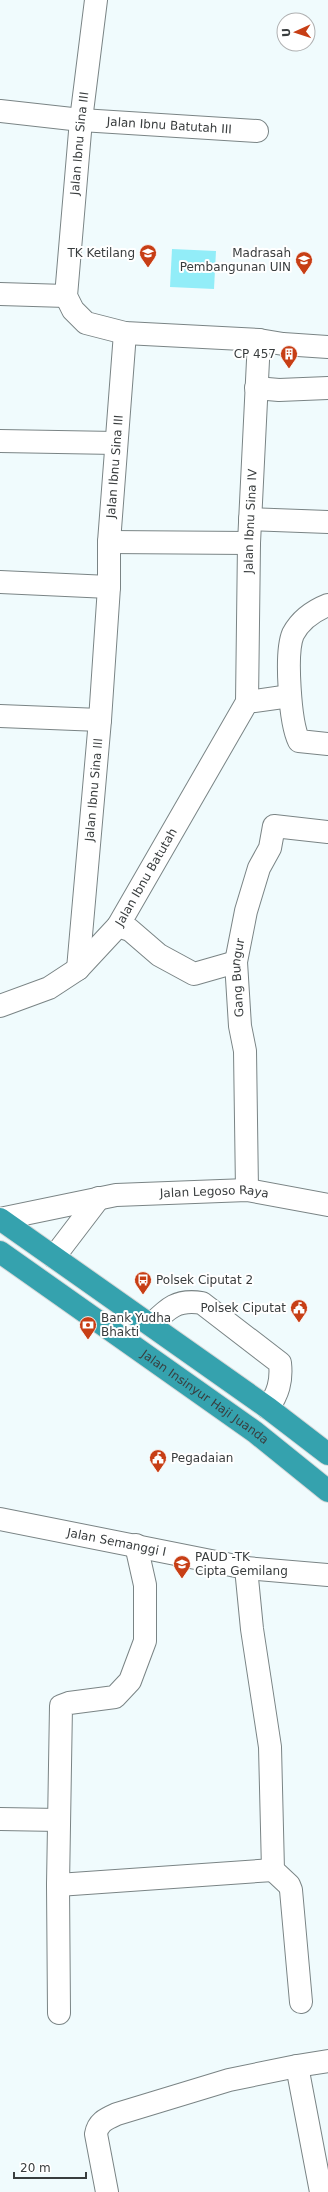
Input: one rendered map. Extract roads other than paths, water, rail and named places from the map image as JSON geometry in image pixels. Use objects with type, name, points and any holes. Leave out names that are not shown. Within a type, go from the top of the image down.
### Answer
[{"type":"highway","points":[[0,1219],[268,1408],[328,1454]]},
{"type":"highway","name":"Jalan Insinyur Haji Juanda","points":[[0,1252],[255,1432],[328,1491]]},
{"type":"street","name":"Jalan Ibnu Sina III","points":[[66,296],[81,120],[96,0]]},
{"type":"street","name":"Jalan Ibnu Batutah III","points":[[0,111],[81,120],[257,131]]},
{"type":"street","points":[[0,294],[66,296],[73,310],[86,323],[124,334],[259,340],[283,344],[328,347]]},
{"type":"street","name":"Jalan Ibnu Sina III","points":[[78,969],[100,720],[109,587],[109,542],[124,334]]},
{"type":"street","name":"Jalan Ibnu Sina IV","points":[[247,702],[249,543],[259,340]]},
{"type":"street","points":[[256,388],[279,390],[328,388]]},
{"type":"street","points":[[0,441],[116,443]]},
{"type":"street","points":[[250,519],[328,522]]},
{"type":"street","points":[[109,542],[249,543]]},
{"type":"street","points":[[0,582],[109,587]]},
{"type":"street","points":[[328,605],[312,611],[294,634],[289,647],[290,696],[294,731],[299,741],[328,744]]},
{"type":"street","points":[[247,702],[290,696]]},
{"type":"street","name":"Jalan Ibnu Batutah","points":[[0,1006],[49,988],[78,969],[118,926],[247,702]]},
{"type":"street","points":[[0,716],[100,720]]},
{"type":"street","name":"Gang Bungur","points":[[247,1190],[245,1051],[240,1026],[236,962],[246,911],[259,868],[270,848],[274,826],[328,832]]},
{"type":"street","points":[[118,926],[130,930],[159,955],[194,974],[236,962]]},
{"type":"street","name":"Jalan Legoso Raya","points":[[0,1219],[116,1195],[247,1190],[328,1205]]},
{"type":"street","points":[[54,1257],[99,1198]]},
{"type":"street","points":[[151,1325],[166,1310],[187,1301],[202,1303],[280,1363],[282,1375],[278,1392],[268,1408]]},
{"type":"street","name":"Jalan Semanggi I","points":[[0,1519],[246,1568],[328,1575]]},
{"type":"street","points":[[59,2013],[58,1885],[61,1706],[69,1703],[115,1697],[130,1681],[145,1641],[145,1585],[136,1545]]},
{"type":"street","points":[[246,1568],[252,1629],[270,1747],[274,1870],[290,1885],[301,2002]]},
{"type":"street","points":[[0,1819],[59,1820]]},
{"type":"street","points":[[58,1885],[274,1870]]},
{"type":"street","points":[[107,2192],[97,2141],[98,2126],[103,2120],[117,2114],[229,2080],[328,2061]]},
{"type":"street","points":[[297,2066],[321,2192]]},
{"type":"place","name":"TK Ketilang","points":[[148,268]]},
{"type":"place","name":"Madrasah Pembangunan UIN","points":[[304,275]]},
{"type":"place","name":"CP 457","points":[[289,369]]},
{"type":"place","name":"Polsek Ciputat 2","points":[[143,1295]]},
{"type":"place","name":"Polsek Ciputat","points":[[299,1323]]},
{"type":"place","name":"Bank Yudha Bhakti","points":[[88,1340]]},
{"type":"place","name":"Pegadaian","points":[[158,1473]]},
{"type":"place","name":"PAUD -TK Cipta Gemilang","points":[[182,1579]]}]
